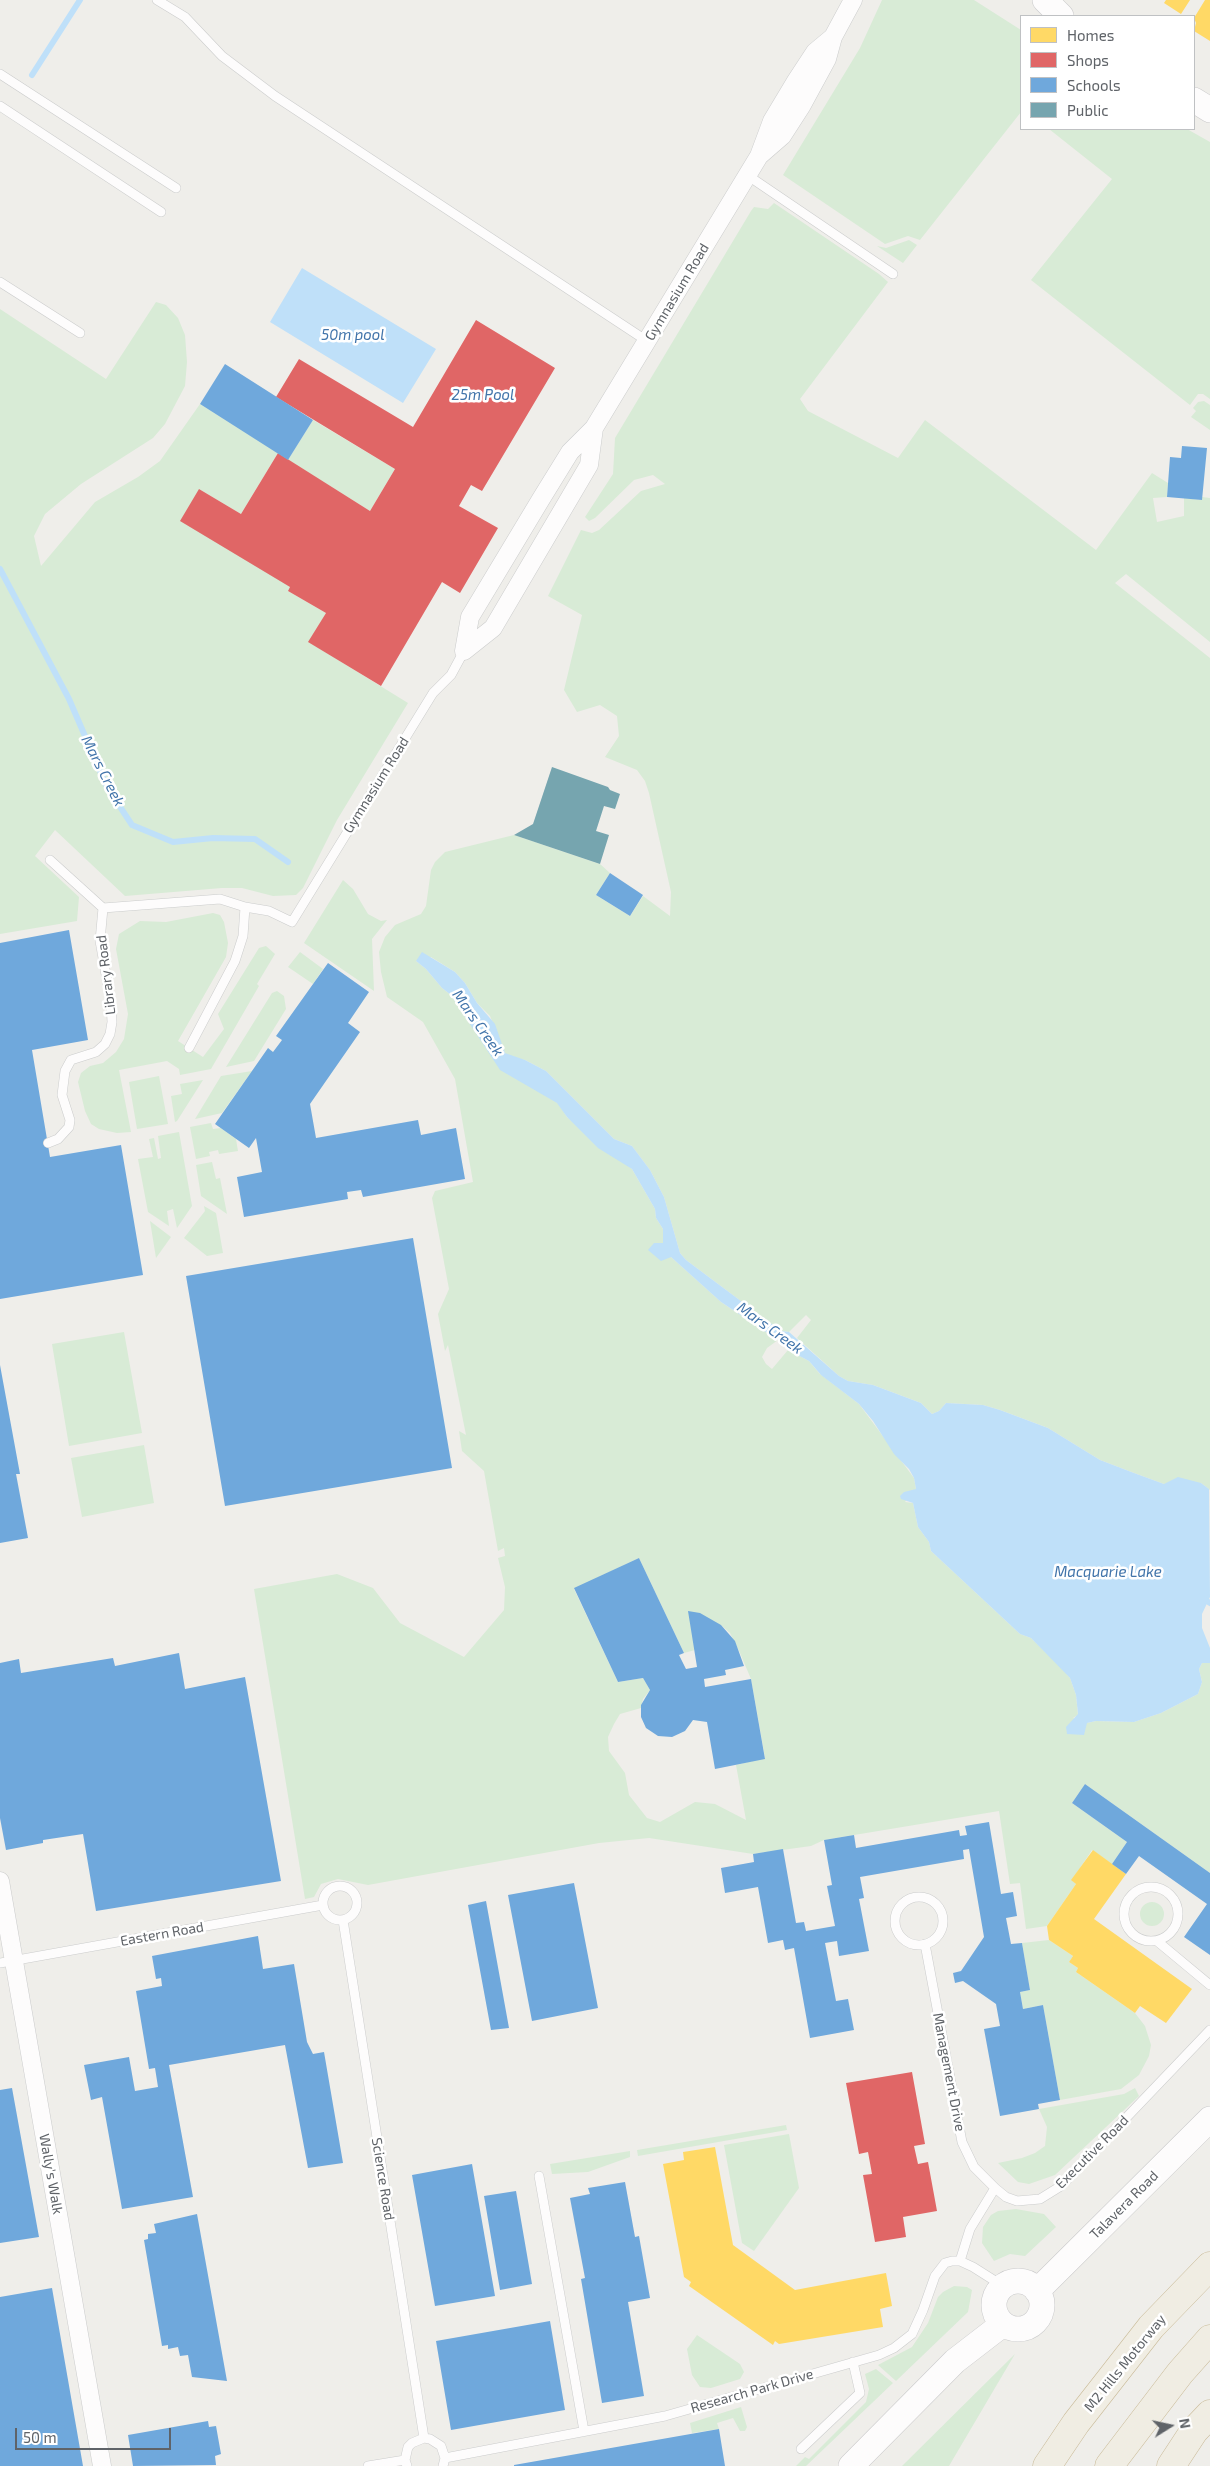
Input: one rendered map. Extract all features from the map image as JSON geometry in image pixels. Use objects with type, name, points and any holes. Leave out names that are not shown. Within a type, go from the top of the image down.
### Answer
[{"type":"highway","name":"M2 Hills Motorway","points":[[1047,2466],[1076,2423],[1151,2327],[1210,2266]]},
{"type":"highway","points":[[1109,2466],[1180,2373],[1210,2339]]},
{"type":"highway","points":[[1171,2466],[1194,2431],[1210,2414]]},
{"type":"street","name":"Gymnasium Road","points":[[464,651],[470,617],[570,452],[594,428],[759,156],[782,136],[802,105],[827,59],[832,37],[853,0]]},
{"type":"street","points":[[1045,0],[1060,15]]},
{"type":"street","points":[[1195,101],[1210,110]]},
{"type":"street","name":"Gymnasium Road","points":[[464,651],[492,628],[589,465],[594,428]]},
{"type":"street","name":"Wally's Walk","points":[[0,1881],[7,1961],[102,2466]]},
{"type":"street","name":"Talavera Road","points":[[1037,2291],[1210,2119]]},
{"type":"street","points":[[1025,2282],[1037,2291],[1042,2306],[1037,2320],[1031,2325],[1017,2329],[1003,2324],[998,2319],[994,2306],[997,2292],[1003,2286],[1010,2283],[1025,2282]]},
{"type":"street","points":[[851,2466],[955,2361],[1003,2324]]},
{"type":"lane","points":[[157,0],[184,17],[222,56],[275,96],[647,341]]},
{"type":"lane","points":[[0,74],[176,188]]},
{"type":"lane","points":[[0,106],[160,212]]},
{"type":"lane","points":[[747,175],[893,274]]},
{"type":"lane","points":[[0,282],[80,333]]},
{"type":"lane","name":"Gymnasium Road","points":[[245,907],[269,911],[292,922],[433,693],[450,675],[464,651]]},
{"type":"lane","points":[[50,860],[103,908],[220,899],[245,907],[243,936],[235,962],[189,1048]]},
{"type":"lane","name":"Library Road","points":[[48,1143],[58,1139],[65,1133],[70,1120],[62,1095],[65,1071],[71,1060],[96,1052],[104,1044],[112,1022],[100,941],[103,908]]},
{"type":"lane","points":[[344,1887],[352,1892],[357,1906],[352,1916],[343,1920],[332,1918],[324,1905],[326,1895],[333,1888],[344,1887]]},
{"type":"lane","points":[[1157,1941],[1172,1932],[1178,1916],[1177,1908],[1174,1900],[1161,1889],[1144,1888],[1130,1898],[1124,1916],[1126,1925],[1139,1938],[1157,1941],[1210,1985]]},
{"type":"lane","points":[[918,1896],[934,1902],[943,1917],[940,1934],[925,1944],[908,1943],[902,1938],[894,1924],[898,1908],[910,1897],[918,1896]]},
{"type":"lane","name":"Eastern Road","points":[[7,1961],[324,1905]]},
{"type":"lane","name":"Science Road","points":[[343,1920],[424,2438]]},
{"type":"lane","name":"Management Drive","points":[[925,1944],[962,2142],[974,2167],[995,2188]]},
{"type":"lane","name":"Executive Road","points":[[995,2188],[1011,2199],[1040,2199],[1068,2180],[1210,2030]]},
{"type":"lane","points":[[539,2176],[584,2432]]},
{"type":"lane","points":[[995,2188],[970,2229],[960,2261],[1003,2286]]},
{"type":"lane","name":"Research Park Drive","points":[[444,2462],[665,2416],[879,2355],[903,2342],[912,2334],[935,2276],[945,2263],[960,2261]]},
{"type":"lane","points":[[801,2449],[860,2393],[853,2362]]},
{"type":"lane","points":[[368,2466],[406,2463],[406,2453],[412,2443],[424,2438],[430,2439],[441,2446],[444,2462]]},
{"type":"green space","points":[[882,0],[974,0],[1020,29],[1020,113],[920,240],[908,236],[885,244],[783,175],[860,48]]},
{"type":"green space","points":[[1050,130],[1189,130],[1210,142],[1210,399],[1203,394],[1198,394],[1190,405],[1031,280],[1112,179]]},
{"type":"green space","points":[[774,203],[888,282],[800,399],[808,411],[898,458],[925,420],[1096,550],[1152,473],[1168,483],[1167,497],[1153,498],[1157,522],[1184,516],[1184,498],[1202,500],[1202,497],[1210,498],[1210,642],[1126,574],[1115,583],[1210,658],[1210,1490],[1201,1483],[1164,1484],[1134,1473],[1100,1460],[1048,1428],[1000,1410],[983,1405],[946,1403],[939,1411],[932,1414],[921,1403],[873,1385],[848,1381],[839,1376],[797,1338],[811,1320],[806,1315],[789,1332],[781,1331],[686,1260],[680,1253],[664,1197],[650,1170],[632,1146],[614,1139],[546,1071],[525,1060],[510,1057],[505,1053],[490,1016],[477,1003],[465,983],[455,972],[431,957],[416,961],[451,995],[468,1019],[528,1085],[558,1103],[567,1117],[632,1169],[655,1209],[656,1218],[663,1229],[663,1243],[660,1244],[671,1257],[721,1302],[778,1340],[767,1348],[762,1357],[766,1364],[772,1369],[788,1350],[809,1361],[819,1373],[859,1404],[914,1478],[916,1489],[905,1502],[913,1503],[918,1527],[929,1542],[931,1551],[1020,1634],[1031,1638],[1061,1667],[1070,1678],[1076,1695],[1078,1715],[1073,1718],[1087,1723],[1096,1721],[1134,1722],[1161,1713],[1198,1694],[1202,1682],[1199,1669],[1202,1663],[1210,1663],[1210,1873],[1085,1784],[1072,1803],[1127,1842],[1112,1864],[1092,1850],[1072,1880],[1076,1884],[1047,1926],[1026,1929],[1020,1883],[1010,1884],[999,1811],[824,1840],[811,1846],[753,1854],[649,1838],[599,1843],[368,1885],[338,1879],[321,1884],[314,1897],[305,1899],[254,1589],[337,1574],[373,1588],[400,1623],[464,1657],[504,1610],[505,1587],[498,1558],[505,1556],[504,1548],[498,1551],[484,1471],[462,1451],[459,1431],[466,1435],[448,1345],[445,1351],[438,1314],[449,1289],[432,1198],[435,1191],[473,1182],[455,1079],[423,1022],[387,997],[381,972],[379,952],[385,937],[395,925],[421,914],[426,906],[431,870],[435,862],[445,852],[514,835],[600,864],[610,873],[596,895],[630,916],[643,896],[670,916],[671,892],[645,781],[637,770],[605,757],[619,736],[617,716],[600,705],[577,712],[564,690],[582,615],[548,596],[581,530],[592,533],[599,530],[641,491],[665,484],[653,475],[634,480],[595,518],[589,521],[585,517],[613,474],[615,438],[751,211],[754,207],[768,209]],"holes":[[[639,1558],[684,1653],[695,1650],[721,1625],[730,1633],[751,1679],[765,1758],[736,1765],[746,1820],[715,1804],[695,1802],[660,1822],[647,1818],[629,1795],[625,1773],[609,1751],[608,1737],[620,1714],[641,1708],[643,1699],[650,1690],[643,1678],[618,1682],[574,1589]]]},
{"type":"green space","points":[[909,240],[917,245],[903,263],[877,246],[886,248]]},
{"type":"green space","points":[[156,302],[166,305],[178,318],[185,335],[187,362],[185,386],[165,424],[153,438],[81,484],[45,514],[34,536],[41,566],[95,502],[138,477],[160,461],[200,404],[278,453],[241,514],[199,489],[290,587],[288,591],[326,613],[309,642],[408,703],[337,820],[303,888],[296,895],[273,896],[242,888],[222,888],[125,896],[55,830],[35,856],[79,897],[77,921],[0,934],[0,309],[106,379]]},
{"type":"green space","points":[[1204,401],[1210,405],[1210,430],[1191,417],[1196,411],[1193,408],[1198,402]]},
{"type":"green space","points":[[313,420],[395,469],[370,511],[288,460]]},
{"type":"green space","points":[[343,880],[353,889],[368,914],[381,921],[387,920],[372,939],[374,991],[304,943]]},
{"type":"green space","points":[[213,913],[220,915],[224,922],[228,943],[226,957],[178,1041],[203,1057],[224,1029],[218,1014],[259,948],[266,946],[275,954],[257,984],[259,986],[211,1069],[180,1075],[179,1069],[167,1061],[119,1070],[131,1132],[117,1133],[99,1129],[91,1124],[85,1111],[78,1082],[81,1073],[90,1066],[103,1063],[116,1052],[124,1039],[128,1014],[116,949],[119,934],[140,921],[166,922]]},
{"type":"green space","points":[[300,952],[323,969],[313,984],[288,967]]},
{"type":"green space","points":[[277,991],[284,996],[286,1009],[254,1061],[226,1067],[272,993]]},
{"type":"green space","points":[[252,1071],[222,1113],[195,1119],[221,1076]]},
{"type":"green space","points":[[159,1076],[168,1124],[137,1129],[129,1082]]},
{"type":"green space","points":[[203,1080],[175,1122],[171,1096],[182,1094],[180,1084]]},
{"type":"green space","points":[[211,1123],[213,1129],[221,1128],[236,1139],[238,1151],[219,1154],[218,1150],[209,1152],[210,1156],[196,1159],[190,1127]]},
{"type":"green space","points":[[179,1132],[192,1206],[177,1228],[173,1209],[167,1211],[169,1226],[148,1212],[138,1159],[153,1157],[149,1139],[154,1138],[158,1159],[161,1158],[158,1136]]},
{"type":"green space","points":[[212,1162],[216,1179],[220,1178],[227,1214],[201,1196],[196,1165]]},
{"type":"green space","points":[[204,1206],[216,1213],[223,1253],[207,1256],[184,1238],[205,1211]]},
{"type":"green space","points":[[150,1221],[171,1237],[156,1258]]},
{"type":"green space","points":[[124,1332],[142,1433],[69,1446],[52,1344]]},
{"type":"green space","points":[[144,1445],[154,1503],[82,1517],[71,1458]]},
{"type":"green space","points":[[1152,1902],[1160,1906],[1164,1914],[1160,1922],[1152,1926],[1144,1922],[1140,1914],[1144,1906]]},
{"type":"green space","points":[[1049,1940],[1073,1956],[1069,1962],[1078,1968],[1076,1972],[1135,2013],[1145,2026],[1151,2045],[1149,2056],[1139,2075],[1121,2089],[1060,2100],[1043,2005],[1023,2009],[1020,1992],[1030,1990],[1022,1943]]},
{"type":"green space","points":[[1135,2088],[1139,2096],[1055,2175],[1029,2184],[1018,2182],[998,2163],[1022,2158],[1035,2153],[1045,2146],[1047,2127],[1039,2109],[1124,2094]]},
{"type":"green space","points":[[786,2125],[787,2130],[638,2156],[637,2150]]},
{"type":"green space","points":[[789,2134],[799,2188],[754,2251],[742,2243],[724,2145]]},
{"type":"green space","points":[[630,2151],[630,2157],[588,2172],[552,2174],[550,2164]]},
{"type":"green space","points":[[1016,2209],[1044,2214],[1056,2227],[1025,2256],[1010,2254],[994,2261],[982,2243],[983,2227],[991,2215],[998,2211]]},
{"type":"green space","points":[[954,2286],[967,2287],[972,2290],[968,2312],[896,2381],[878,2365],[912,2347],[928,2323],[938,2297]]},
{"type":"green space","points":[[697,2335],[740,2364],[744,2372],[740,2379],[711,2388],[700,2387],[692,2375],[687,2349]]},
{"type":"green space","points":[[1015,2354],[949,2466],[902,2466]]},
{"type":"green space","points":[[876,2369],[893,2383],[806,2466],[796,2466],[805,2457],[809,2459],[866,2402],[869,2389],[865,2374]]},
{"type":"green space","points":[[741,2407],[747,2427],[745,2431],[740,2431],[733,2418],[717,2423],[719,2429],[692,2433],[690,2423]]},
{"type":"water","name":"50m pool","points":[[302,268],[436,349],[403,403],[270,322]]},
{"type":"water","name":"Macquarie Lake","points":[[422,952],[455,972],[465,983],[477,1003],[495,1024],[505,1053],[525,1060],[546,1071],[614,1139],[632,1146],[650,1170],[664,1197],[680,1253],[686,1260],[781,1331],[789,1332],[839,1376],[848,1381],[873,1385],[921,1403],[932,1414],[939,1411],[946,1403],[983,1405],[1000,1410],[1048,1428],[1100,1460],[1134,1473],[1164,1484],[1178,1477],[1201,1483],[1209,1489],[1210,1597],[1202,1614],[1202,1628],[1210,1648],[1210,1663],[1202,1663],[1199,1669],[1202,1682],[1198,1694],[1161,1713],[1134,1722],[1096,1721],[1087,1723],[1084,1735],[1067,1734],[1066,1727],[1078,1714],[1076,1695],[1070,1678],[1031,1638],[1020,1634],[931,1551],[929,1542],[918,1527],[913,1503],[901,1499],[900,1496],[904,1492],[916,1489],[914,1478],[909,1469],[894,1454],[873,1421],[859,1404],[821,1375],[809,1361],[788,1350],[778,1340],[721,1302],[671,1257],[661,1261],[648,1250],[654,1243],[663,1243],[663,1229],[656,1218],[655,1209],[632,1169],[598,1148],[567,1117],[557,1103],[500,1070],[451,995],[416,961]]},
{"type":"building: Homes","points":[[1166,0],[1190,0],[1181,14],[1164,3]]},
{"type":"building: Homes","points":[[1205,0],[1210,0],[1210,41],[1195,32],[1195,16]]},
{"type":"building: Homes","points":[[1093,1850],[1126,1874],[1094,1919],[1192,1989],[1166,2023],[1140,2006],[1135,2013],[1076,1972],[1078,1968],[1069,1962],[1073,1956],[1049,1940],[1047,1926],[1076,1884],[1071,1880]]},
{"type":"building: Homes","points":[[715,2147],[733,2245],[795,2290],[886,2273],[892,2306],[880,2309],[883,2327],[779,2344],[775,2341],[773,2345],[689,2286],[691,2282],[684,2277],[663,2164],[684,2160],[683,2152]]},
{"type":"building: Shops","points":[[476,320],[555,368],[482,491],[471,485],[459,506],[498,528],[460,593],[442,582],[381,686],[308,642],[326,613],[288,591],[290,587],[180,521],[199,489],[241,514],[278,453],[370,511],[395,469],[276,397],[299,359],[413,427]]},
{"type":"building: Shops","points":[[912,2072],[925,2144],[914,2146],[918,2164],[928,2162],[937,2211],[903,2217],[906,2237],[875,2242],[863,2175],[872,2174],[868,2152],[859,2154],[846,2083]]},
{"type":"building: Schools","points":[[225,364],[313,420],[288,460],[200,404]]},
{"type":"building: Schools","points":[[1182,446],[1207,448],[1202,500],[1167,497],[1170,457],[1181,458]]},
{"type":"building: Schools","points":[[610,873],[643,895],[630,916],[596,895]]},
{"type":"building: Schools","points":[[69,930],[88,1040],[32,1050],[50,1157],[121,1145],[143,1275],[0,1299],[0,943]]},
{"type":"building: Schools","points":[[328,963],[369,992],[348,1023],[360,1032],[310,1104],[316,1138],[418,1120],[421,1135],[456,1128],[465,1179],[363,1197],[361,1190],[347,1192],[348,1199],[244,1217],[237,1177],[262,1172],[256,1138],[249,1148],[215,1124],[268,1048],[273,1052],[282,1040],[276,1036]]},
{"type":"building: Schools","points":[[413,1238],[452,1468],[225,1506],[186,1276]]},
{"type":"building: Schools","points":[[0,1365],[20,1474],[16,1474],[28,1538],[0,1543]]},
{"type":"building: Schools","points":[[639,1558],[684,1653],[679,1655],[686,1669],[697,1667],[688,1611],[700,1613],[721,1625],[735,1641],[744,1666],[725,1670],[726,1675],[704,1679],[705,1687],[751,1679],[765,1759],[715,1769],[707,1722],[693,1720],[685,1731],[672,1737],[658,1736],[646,1728],[641,1717],[641,1705],[650,1690],[643,1678],[618,1682],[574,1588]]},
{"type":"building: Schools","points":[[179,1653],[185,1689],[245,1677],[281,1881],[96,1911],[83,1834],[43,1840],[43,1843],[6,1850],[0,1818],[0,1663],[19,1659],[21,1673],[113,1658],[115,1666]]},
{"type":"building: Schools","points":[[1085,1784],[1210,1873],[1210,1955],[1184,1937],[1207,1904],[1139,1856],[1126,1874],[1112,1864],[1127,1842],[1072,1803]]},
{"type":"building: Schools","points":[[989,1822],[1001,1894],[1013,1892],[1017,1916],[1006,1918],[1011,1944],[1022,1943],[1030,1990],[1020,1992],[1023,2009],[1043,2005],[1060,2100],[1038,2104],[1039,2109],[1000,2116],[984,2029],[1000,2026],[996,2004],[963,1981],[955,1983],[953,1973],[961,1971],[984,1937],[969,1849],[963,1850],[964,1859],[860,1877],[864,1898],[859,1899],[869,1951],[839,1956],[837,1941],[825,1943],[836,2001],[848,1999],[854,2030],[810,2038],[794,1948],[785,1950],[783,1940],[768,1943],[758,1887],[725,1893],[721,1868],[754,1862],[753,1854],[783,1849],[796,1923],[804,1922],[806,1931],[835,1926],[827,1886],[832,1885],[824,1840],[854,1835],[856,1848],[959,1830],[960,1836],[967,1835],[965,1826]]},
{"type":"building: Schools","points":[[574,1883],[598,2008],[532,2021],[508,1895]]},
{"type":"building: Schools","points":[[486,1901],[509,2028],[491,2030],[468,1905]]},
{"type":"building: Schools","points":[[258,1936],[263,1969],[294,1964],[307,2042],[313,2054],[324,2052],[343,2163],[308,2168],[285,2045],[169,2065],[193,2197],[122,2209],[102,2097],[91,2100],[84,2065],[129,2057],[135,2091],[158,2087],[155,2068],[149,2069],[136,1991],[162,1986],[161,1978],[156,1979],[152,1956]]},
{"type":"building: Schools","points":[[12,2088],[39,2237],[0,2243],[0,2090]]},
{"type":"building: Schools","points":[[472,2164],[495,2296],[435,2306],[412,2175]]},
{"type":"building: Schools","points":[[625,2182],[635,2237],[639,2236],[650,2298],[628,2302],[644,2396],[602,2403],[581,2279],[585,2278],[570,2198],[590,2194],[588,2188]]},
{"type":"building: Schools","points":[[516,2191],[532,2284],[500,2290],[484,2196]]},
{"type":"building: Schools","points":[[197,2214],[227,2381],[192,2377],[188,2355],[180,2356],[178,2347],[168,2349],[168,2345],[162,2346],[144,2240],[148,2239],[148,2234],[156,2233],[154,2224]]},
{"type":"building: Schools","points":[[52,2288],[83,2466],[0,2466],[0,2297]]},
{"type":"building: Schools","points":[[550,2321],[565,2410],[451,2430],[436,2341]]},
{"type":"building: Schools","points":[[208,2421],[209,2427],[216,2426],[221,2454],[215,2456],[216,2465],[133,2466],[128,2435]]},
{"type":"building: Schools","points":[[719,2429],[725,2466],[514,2466],[514,2465]]},
{"type":"building: Public","points":[[552,767],[608,787],[610,790],[620,794],[615,809],[604,806],[596,831],[609,835],[600,864],[514,835],[533,824]]},
{"type":"waterway","points":[[32,75],[80,0]]},
{"type":"waterway","name":"Mars Creek","points":[[0,569],[69,699],[107,787],[132,825],[173,842],[213,838],[255,839],[288,862]]},
{"type":"waterway","name":"Mars Creek","points":[[1200,1597],[1210,1603]]},
{"type":"water label","name":"25m Pool","points":[[483,395]]}]
